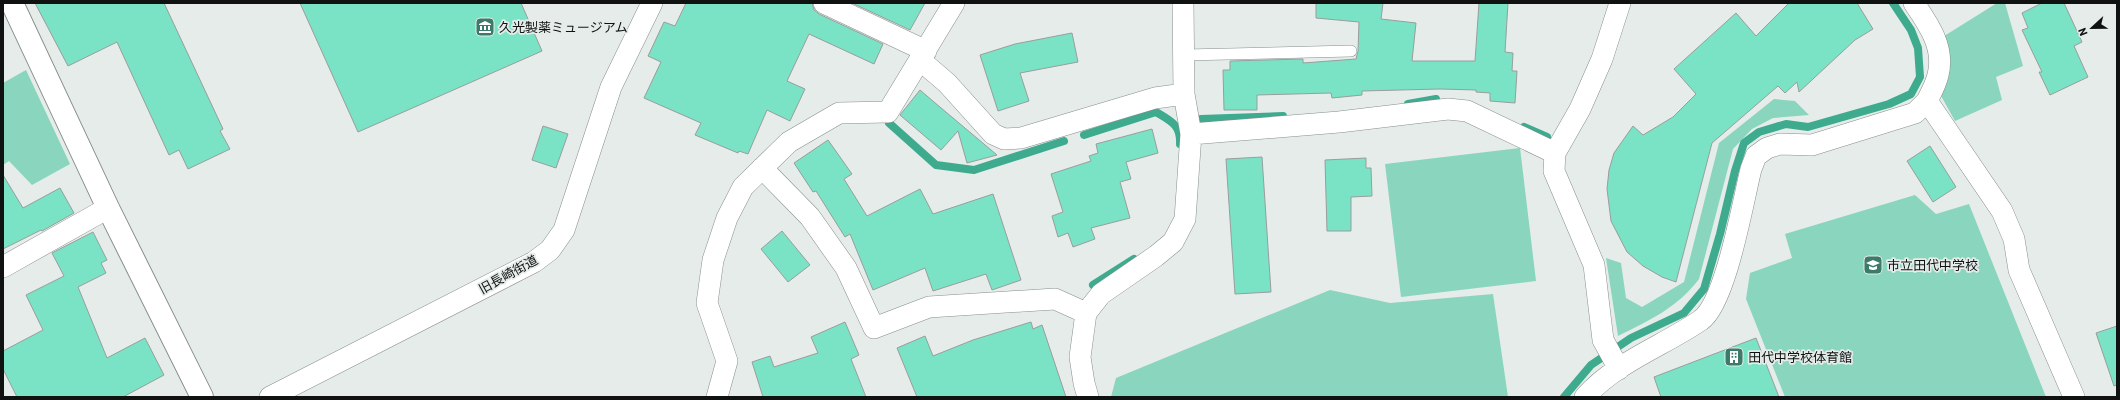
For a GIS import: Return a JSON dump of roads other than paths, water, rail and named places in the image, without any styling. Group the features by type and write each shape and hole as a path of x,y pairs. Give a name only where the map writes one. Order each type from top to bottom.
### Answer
{"street":[{"path":"12,3 108,208 202,397"},
{"name":"旧長崎街道","path":"270,397 534,262 550,250 564,230 611,87 652,3"},
{"path":"824,3 923,55 993,134 1004,139 1021,138 1155,98 1184,94"},
{"path":"717,397 727,361 708,303 713,260 727,218 743,187 789,142 839,113 888,112 954,3"},
{"path":"1088,397 1080,357 1086,313 1101,294 1156,256 1173,242 1185,219 1191,134 1184,94 1185,55 1183,3"},
{"path":"1619,369 1603,340 1594,265 1554,171 1555,153 1580,109 1602,59 1620,3"},
{"path":"1585,397 1619,369 1702,319 1716,301 1724,281 1751,169 1756,156 1767,148 1780,144 1812,145 1915,113 1927,101 1938,75 1940,54 1931,28 1914,3"},
{"path":"1927,101 2002,211 2014,239 2019,270 2074,397"},
{"path":"1191,134 1339,122 1448,109 1467,111 1555,153"},
{"path":"762,168 810,217 846,268 874,328 929,307 1055,299 1086,313"},
{"path":"3,267 108,208"}],"lane":[{"path":"1185,55 1351,51"}],"waterway":[{"path":"1564,397 1591,365 1631,338 1684,313 1704,289 1720,234 1735,171 1744,143 1759,132 1786,124 1808,127 1889,104 1911,94 1920,77 1918,48 1911,30 1893,3"},
{"path":"1408,104 1436,99"},
{"path":"1084,135 1156,112 1174,124 1179,132 1180,144"},
{"path":"1201,119 1283,116"},
{"path":"889,123 936,165 974,170 1064,141"},
{"path":"1524,127 1547,137"},
{"path":"1093,285 1134,259"}],"place":[{"name":"久光製薬ミュージアム","path":"485,27"},
{"name":"市立田代中学校","path":"1873,265"},
{"name":"田代中学校体育館","path":"1734,357"}]}
